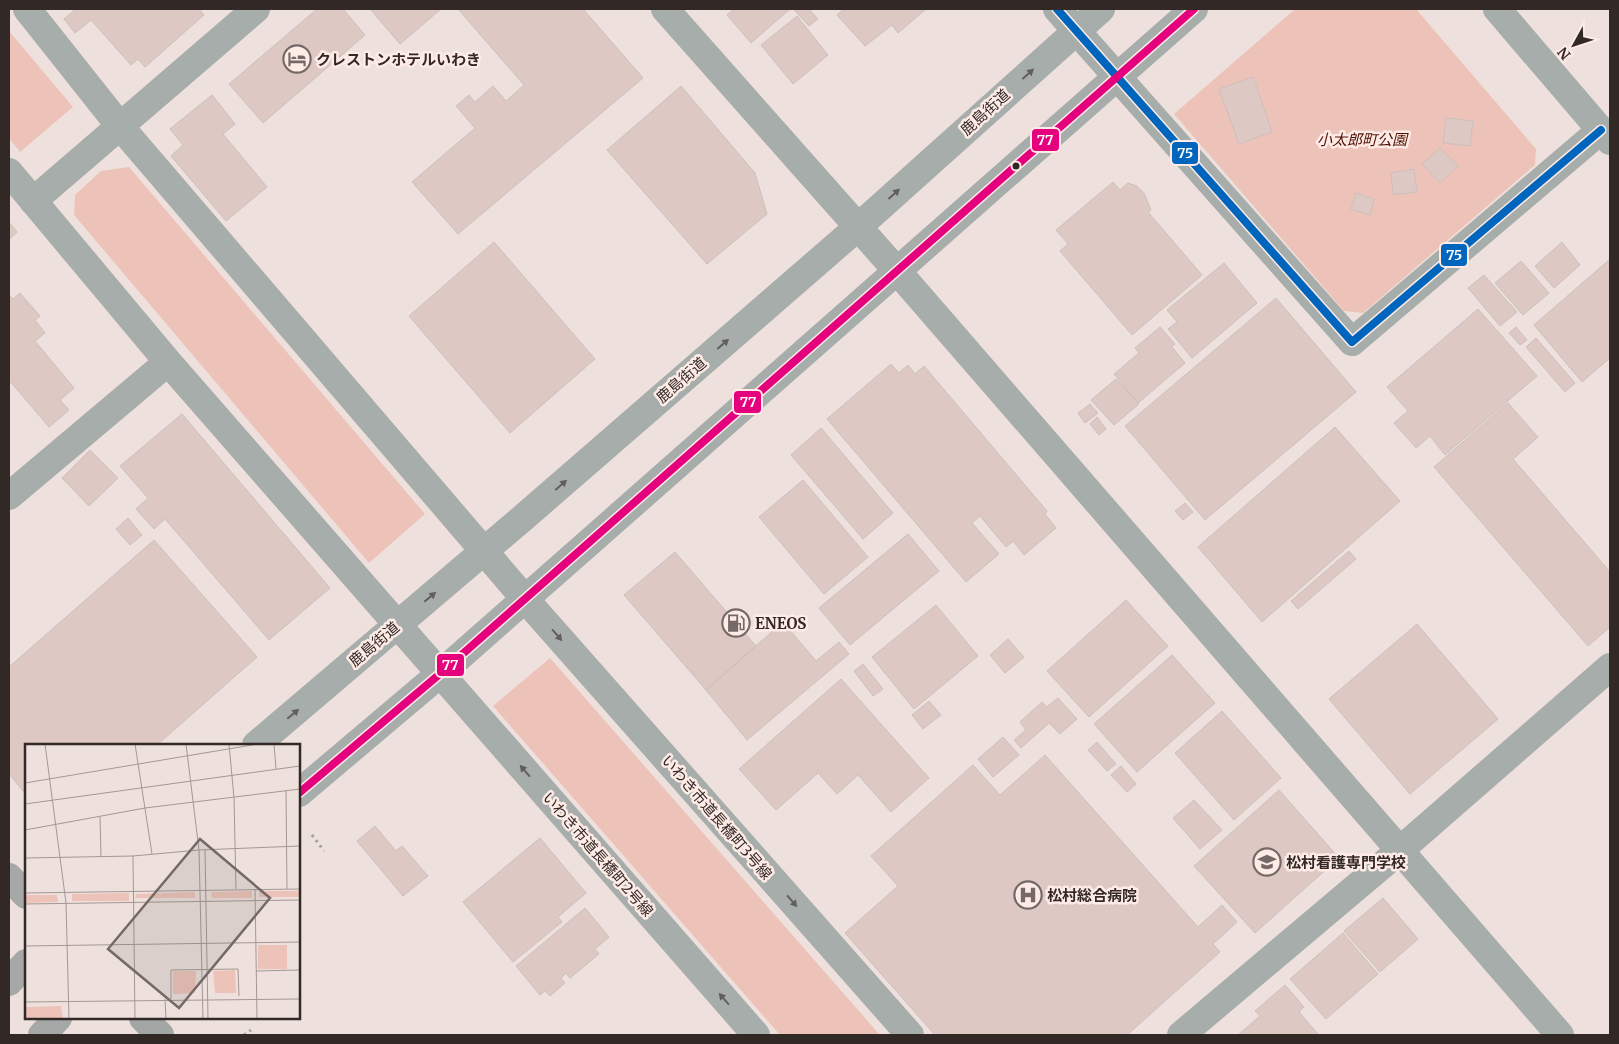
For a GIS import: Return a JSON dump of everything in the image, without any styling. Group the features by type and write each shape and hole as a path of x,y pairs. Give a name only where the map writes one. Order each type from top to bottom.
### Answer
{"highway":[{"path":"9,877 25,894"},
{"path":"9,982 25,964"},
{"path":"42,1035 57,1019"}],"main road":[{"path":"144,1019 160,1035"}],"street":[{"name":"いわき市道長橋町3号線","path":"27,9 119,125 525,599 910,1035"},
{"path":"33,201 256,9"},
{"path":"665,9 898,272 1560,1035"},
{"path":"1057,9 1352,342 1606,135 1497,9"},
{"name":"鹿島街道","path":"257,744 484,551 858,227 1101,9"},
{"path":"300,792 441,673 1194,9"},
{"name":"いわき市道長橋町2号線","path":"9,172 168,362 756,1035"},
{"path":"9,496 168,362"},
{"path":"1181,1035 1399,851 1610,667"}],"path":[{"path":"312,835 324,851"},
{"path":"244,1035 251,1030"}],"green space":[{"name":"小太郎町公園","path":"1295,9 1416,9 1536,149 1535,165 1363,313 1344,311 1174,114"},
{"path":"9,31 73,107 20,152 9,138"},
{"path":"129,167 425,514 369,563 74,215 75,195 101,171"},
{"path":"550,658 880,1035 780,1035 493,706"}],"building":[{"path":"76,9 199,9 204,15 145,67 138,59 131,65 91,20 75,33 64,19"},
{"name":"クレストンホテルいわき","path":"317,9 343,9 365,35 263,123 229,84"},
{"path":"370,9 441,9 400,44"},
{"path":"458,9 583,9 643,78 458,234 412,182 475,128 456,106 469,95 475,102 493,86 506,101 524,85"},
{"path":"734,9 790,9 751,43 727,15"},
{"path":"798,9 809,9 818,19 809,26 795,11"},
{"path":"844,9 926,9 898,33 892,25 865,46 837,15"},
{"path":"797,16 828,55 793,84 761,45"},
{"path":"1253,77 1272,132 1239,144 1219,89"},
{"path":"681,86 755,173 767,214 707,264 607,150"},
{"path":"212,95 235,124 223,134 267,187 226,221 171,156 183,145 170,129"},
{"path":"1446,118 1473,121 1470,146 1443,143"},
{"path":"1440,148 1458,166 1440,183 1422,164"},
{"path":"1414,169 1417,192 1393,195 1391,173"},
{"path":"1113,182 1120,190 1128,183 1137,186 1144,193 1151,210 1148,212 1202,275 1132,335 1060,251 1068,244 1056,230"},
{"path":"1356,193 1374,199 1370,215 1351,209"},
{"path":"9,222 17,232 9,240"},
{"path":"494,242 595,359 510,433 409,316"},
{"path":"1562,242 1580,265 1554,288 1535,266"},
{"path":"1610,259 1610,358 1582,382 1534,325"},
{"path":"1521,261 1549,293 1523,315 1495,283"},
{"path":"1224,263 1257,303 1192,358 1168,329 1177,322 1167,310"},
{"path":"1484,275 1517,312 1500,326 1468,288"},
{"path":"20,293 40,316 35,320 45,333 35,341 74,388 60,400 69,410 49,427 9,380 9,295 13,299"},
{"path":"1276,298 1356,392 1205,520 1125,426"},
{"path":"1478,309 1537,376 1445,455 1430,436 1416,448 1394,423 1408,411 1387,387"},
{"path":"1160,327 1175,344 1172,347 1185,363 1138,403 1114,374 1139,353 1135,348"},
{"path":"1516,327 1527,340 1520,345 1509,333"},
{"path":"1536,338 1575,383 1565,392 1526,347"},
{"path":"891,364 899,373 908,365 915,374 924,366 1047,511 1045,514 1056,528 1024,555 1013,541 1006,547 980,516 972,523 999,554 966,582 827,419"},
{"path":"1116,379 1139,404 1114,425 1091,400"},
{"path":"1508,403 1538,437 1513,459 1610,572 1610,627 1588,646 1434,467"},
{"path":"1090,404 1098,413 1085,423 1078,413"},
{"path":"182,414 330,588 269,640 165,519 154,529 136,509 148,498 120,466"},
{"path":"1097,417 1106,429 1099,435 1090,424"},
{"path":"1335,427 1400,501 1262,622 1198,547"},
{"path":"821,428 893,513 863,539 791,455"},
{"path":"90,450 118,478 89,506 62,478"},
{"path":"803,480 868,557 824,594 759,517"},
{"path":"1185,503 1193,512 1183,520 1175,511"},
{"path":"128,518 142,535 130,545 116,529"},
{"path":"908,534 939,571 850,645 819,608"},
{"path":"154,540 257,657 158,744 25,744 25,791 9,774 9,667"},
{"path":"1349,551 1356,559 1298,609 1291,601"},
{"path":"675,552 756,646 706,690 624,595"},
{"path":"1126,600 1168,646 1089,717 1047,671"},
{"path":"936,605 978,656 914,709 872,657"},
{"path":"783,622 816,661 839,642 849,654 747,740 706,690"},
{"path":"1417,624 1498,719 1410,794 1329,699"},
{"path":"1008,639 1024,657 1005,673 990,655"},
{"path":"1172,655 1215,703 1137,772 1094,724"},
{"path":"863,664 883,689 873,696 854,671"},
{"path":"841,679 929,778 891,812 858,775 837,794 818,773 776,810 739,769"},
{"path":"1058,698 1077,719 1060,734 1049,723 1021,748 1014,740 1026,730 1020,722 1042,702 1047,707"},
{"path":"929,701 941,715 923,729 912,715"},
{"path":"1222,711 1281,778 1234,820 1175,753"},
{"path":"1003,737 1019,755 993,777 978,759"},
{"path":"1097,742 1116,764 1107,771 1088,750"},
{"name":"松村総合病院","path":"1045,755 1198,927 1222,905 1237,922 1213,944 1220,952 1127,1035 935,1035 845,933 898,886 871,856 973,765 1000,795"},
{"path":"1121,766 1136,784 1127,792 1111,775"},
{"name":"松村看護専門学校","path":"1279,790 1339,858 1255,933 1194,866"},
{"path":"1194,800 1222,830 1200,849 1173,818"},
{"path":"375,826 396,851 402,846 428,876 403,896 357,841"},
{"path":"540,838 586,893 558,917 562,922 513,962 463,902"},
{"path":"1383,898 1418,939 1380,972 1344,931"},
{"path":"585,908 609,937 595,949 599,954 570,978 566,973 561,978 565,983 550,996 545,991 540,995 516,966"},
{"path":"1343,933 1378,974 1326,1019 1290,979"},
{"path":"1285,985 1304,1007 1299,1012 1319,1035 1238,1035 1260,1016 1255,1011"}],"transit line":[{"name":"75","path":"1057,9 1352,342 1601,130"},
{"name":"77","path":"300,792 441,673 1194,9"}],"place":[{"name":"クレストンホテルいわき","path":"297,59"},
{"name":"ENEOS","path":"736,623"},
{"name":"松村看護専門学校","path":"1267,862"},
{"name":"松村総合病院","path":"1028,895"}]}
